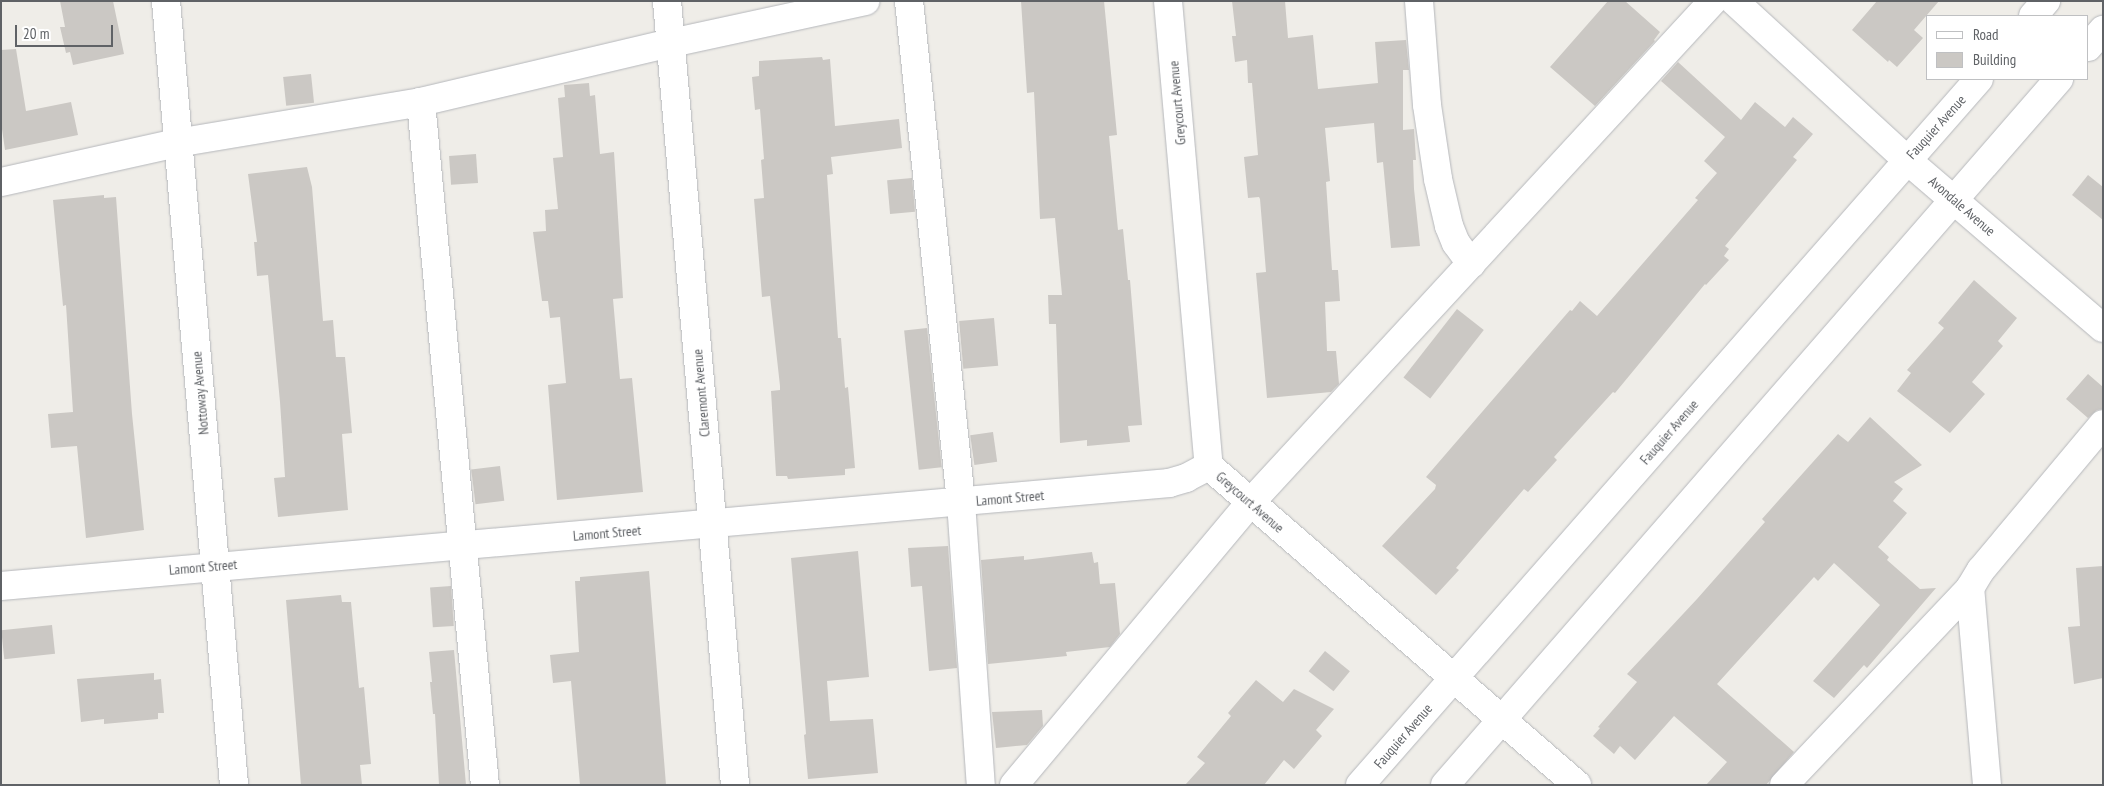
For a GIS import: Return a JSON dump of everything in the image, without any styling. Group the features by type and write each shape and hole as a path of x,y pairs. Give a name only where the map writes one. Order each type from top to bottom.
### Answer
{"street":[{"name":"Nottoway Avenue","path":"166,1 234,785"},
{"name":"Claremont Avenue","path":"667,1 735,785"},
{"path":"1,182 178,143 422,102 671,43 866,1"},
{"path":"909,1 960,502 981,785"},
{"name":"Greycourt Avenue","path":"1168,1 1208,466 1577,785"},
{"path":"1419,1 1427,106 1438,179 1456,243 1471,264"},
{"path":"1014,785 1251,502 1713,1"},
{"name":"Avondale Avenue","path":"1734,1 1907,160 1954,198 2103,328"},
{"path":"2034,15 2046,1"},
{"path":"2089,46 2103,30"},
{"name":"Fauquier Avenue","path":"1360,785 1978,80"},
{"path":"1445,785 2058,80"},
{"path":"422,102 485,785"},
{"path":"1784,785 1970,588 1981,570 2103,424"},
{"name":"Lamont Street","path":"1,586 1168,483 1186,478 1208,466"},
{"path":"1970,588 1987,785"}],"building":[{"path":"60,1 113,1 124,54 73,65 70,52 66,53 60,27 65,27"},
{"path":"1021,1 1104,1 1117,135 1109,136 1118,230 1123,229 1128,280 1130,280 1142,425 1128,426 1130,442 1087,446 1087,440 1060,443 1056,324 1049,324 1048,295 1062,295 1055,218 1040,219 1034,92 1027,93"},
{"path":"1232,1 1285,1 1288,38 1313,35 1318,89 1378,83 1375,42 1406,40 1409,70 1403,70 1403,130 1414,129 1416,160 1413,160 1414,189 1420,246 1391,248 1383,162 1377,163 1374,123 1325,128 1330,181 1326,182 1332,270 1338,270 1340,301 1325,302 1327,351 1336,351 1339,384 1331,392 1267,398 1256,273 1266,272 1260,199 1259,197 1248,198 1244,157 1258,155 1252,83 1248,83 1247,60 1235,62 1232,36 1236,36"},
{"path":"1608,1 1625,1 1660,32 1655,41 1595,106 1550,67"},
{"path":"1877,1 1939,1 1914,30 1923,38 1897,67 1889,60 1888,62 1852,30"},
{"path":"16,49 26,111 71,102 78,135 5,150 1,122 1,50"},
{"path":"822,57 823,60 830,59 835,126 899,119 902,148 831,157 833,174 827,175 838,338 841,338 845,388 848,387 855,468 845,469 845,475 788,479 787,476 776,476 771,391 780,390 780,386 770,296 762,297 754,199 764,198 761,160 764,159 760,109 755,110 752,77 759,76 759,61"},
{"path":"1678,62 1741,120 1755,102 1785,127 1793,117 1813,134 1793,157 1797,160 1725,246 1729,249 1724,256 1729,260 1705,284 1615,393 1613,392 1554,457 1557,460 1528,492 1524,489 1456,568 1459,570 1436,595 1382,546 1435,489 1436,485 1426,477 1570,310 1572,311 1580,301 1597,316 1698,200 1695,198 1717,173 1704,161 1725,137 1661,81"},
{"path":"311,74 314,103 286,106 283,77"},
{"path":"589,83 590,96 595,95 600,154 614,152 623,298 613,299 620,379 632,378 643,492 557,500 548,385 566,383 560,317 550,318 548,301 542,301 533,232 546,231 545,210 558,209 553,158 563,157 558,98 565,97 564,85"},
{"path":"476,154 478,183 451,185 449,156"},
{"path":"307,167 312,187 323,321 333,320 336,357 345,357 352,433 342,434 348,510 278,517 274,478 285,477 280,402 268,275 257,276 254,242 257,242 248,174"},
{"path":"2088,175 2103,187 2103,220 2072,195"},
{"path":"912,178 915,212 890,214 887,180"},
{"path":"104,195 104,198 116,197 132,414 144,530 86,538 77,446 51,448 48,414 73,412 66,305 63,306 53,200"},
{"path":"1974,280 2017,318 1998,341 2003,346 1972,382 1985,394 1950,433 1897,391 1911,373 1907,370 1944,328 1938,323"},
{"path":"1457,309 1484,330 1430,398 1403,378"},
{"path":"994,318 998,366 963,369 959,321"},
{"path":"927,328 942,467 919,470 904,330"},
{"path":"2088,374 2103,387 2103,409 2097,410 2088,418 2066,399"},
{"path":"1870,417 1922,465 1894,482 1903,489 1893,501 1907,513 1878,547 1889,557 1887,560 1920,589 1936,588 1867,668 1864,665 1834,698 1813,681 1880,605 1834,563 1818,581 1814,577 1717,684 1794,752 1766,785 1706,785 1727,762 1674,716 1635,760 1620,746 1614,754 1593,736 1600,728 1598,727 1637,682 1627,674 1765,522 1762,519 1838,434 1848,442"},
{"path":"993,432 997,462 974,465 970,435"},
{"path":"500,466 504,501 475,504 471,470"},
{"path":"948,546 957,668 929,671 922,586 911,587 908,548"},
{"path":"858,551 869,677 827,681 830,721 873,719 878,773 808,779 791,558"},
{"path":"1092,552 1094,563 1098,562 1100,584 1115,583 1120,634 1110,647 1066,652 1067,656 988,664 981,560 1024,556 1024,560"},
{"path":"2103,566 2103,678 2074,684 2068,627 2080,626 2076,568"},
{"path":"649,571 666,785 580,785 571,681 553,683 550,655 579,652 575,581 580,581 580,577"},
{"path":"451,586 454,626 433,627 430,587"},
{"path":"341,595 342,602 351,602 359,688 364,687 371,764 360,765 362,785 301,785 286,600"},
{"path":"52,625 55,654 4,659 1,630"},
{"path":"454,650 466,785 439,785 429,652"},
{"path":"1325,651 1350,671 1334,691 1309,671"},
{"path":"154,673 154,680 161,679 164,713 158,713 158,719 104,724 104,719 81,722 77,679"},
{"path":"1256,680 1283,702 1294,689 1334,709 1316,730 1322,736 1294,769 1284,760 1264,785 1185,785 1205,763 1197,757 1231,716 1228,713"},
{"path":"1042,710 1043,726 1027,745 996,748 992,712"}]}
